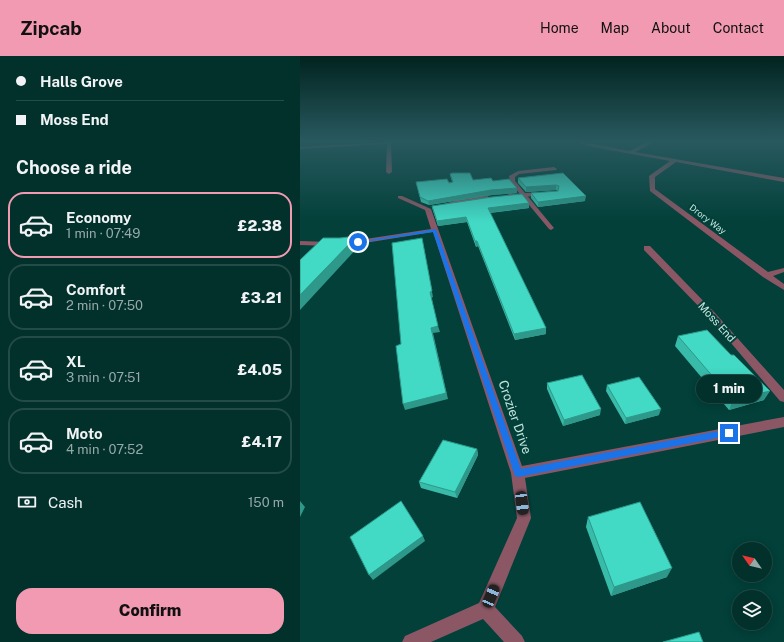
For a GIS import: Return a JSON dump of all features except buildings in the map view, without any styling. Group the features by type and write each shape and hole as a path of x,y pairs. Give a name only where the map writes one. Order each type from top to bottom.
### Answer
{"street":[{"path":"390,167 390,172"},
{"name":"Drory Way","path":"665,167 652,176 652,190 784,288"},
{"path":"711,167 784,180"},
{"path":"551,228 512,181 512,176 518,173 554,169"},
{"path":"500,197 549,193"},
{"path":"400,197 428,209 461,201 492,198"},
{"name":"Crozier Drive","path":"428,209 518,473 524,518 485,609"},
{"path":"300,243 343,244 435,230"},
{"name":"Moss End","path":"647,248 712,315 784,398"},
{"path":"766,275 784,270"},
{"path":"518,473 784,422"},
{"path":"411,642 485,609 516,642"}],"route":[{"path":"358,242 435,230 518,473 729,433"}]}
